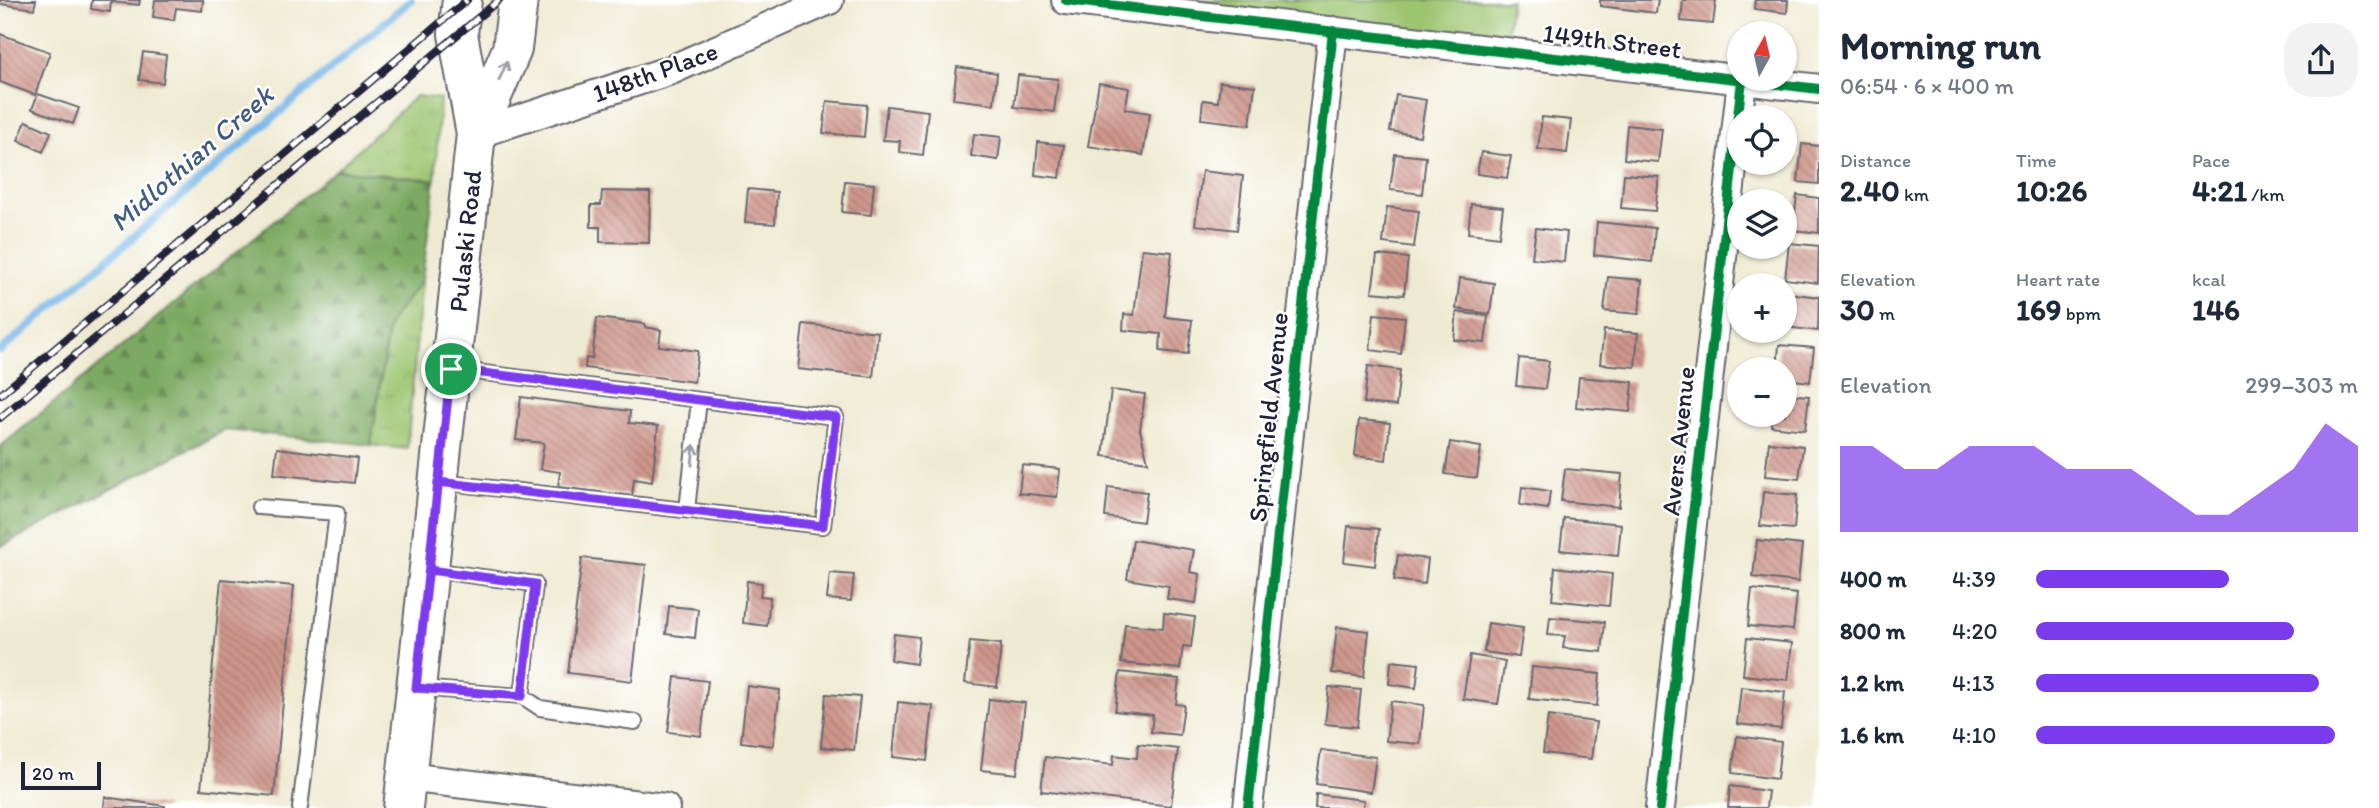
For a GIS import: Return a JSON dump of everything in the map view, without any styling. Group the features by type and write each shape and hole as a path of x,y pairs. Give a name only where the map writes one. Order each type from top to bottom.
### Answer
{"main road":[{"name":"Pulaski Road","path":"404,792 476,134 458,34 462,0"},
{"name":"Pulaski Road","path":"476,134 512,49 517,0"}],"street":[{"name":"148th Place","path":"476,134 671,70 829,0"},
{"name":"149th Street","path":"1066,0 1727,78"},
{"name":"Springfield Avenue","path":"1248,808 1333,32"},
{"name":"149th Street","path":"1797,86 1819,89"},
{"name":"Avers Avenue","path":"1660,808 1741,91"},
{"path":"404,792 665,808"}],"lane":[{"path":"438,482 823,526 836,417 451,369"},
{"path":"687,510 699,400"},
{"path":"259,507 337,513 300,808"},
{"path":"429,570 535,584 522,696"},
{"path":"416,688 522,696 540,708 635,722"}],"green space":[{"path":"1066,0 1511,0 1504,51"},
{"path":"416,96 440,99 435,180 336,170"},
{"path":"336,170 435,180 422,280 389,323 371,445 225,430 0,547 0,447"},
{"path":"422,280 407,449 371,445 389,323"}],"building":[{"path":"0,0 36,0 34,9 0,4"},
{"path":"92,0 111,0 110,12 91,9"},
{"path":"111,0 140,0 139,5"},
{"path":"155,0 203,0 202,11 176,8 174,20 153,17"},
{"path":"1600,0 1658,0 1656,13 1600,6"},
{"path":"1683,0 1716,0 1713,24 1681,21"},
{"path":"1755,0 1788,0 1787,13 1754,9"},
{"path":"0,34 50,52 35,95 0,82"},
{"path":"143,52 166,55 163,83 139,80"},
{"path":"957,67 997,73 994,104 953,99"},
{"path":"1018,75 1058,79 1054,112 1014,107"},
{"path":"1220,82 1255,86 1250,125 1201,119 1203,100 1218,102"},
{"path":"1099,83 1129,88 1125,109 1150,113 1143,155 1088,146"},
{"path":"38,94 79,108 73,124 32,109"},
{"path":"1396,95 1426,100 1420,136 1390,131"},
{"path":"827,101 867,105 864,137 823,133"},
{"path":"887,106 928,111 923,155 899,152 900,141 883,140"},
{"path":"1542,117 1571,120 1567,153 1538,149"},
{"path":"26,121 51,132 43,152 18,140"},
{"path":"1627,125 1662,129 1658,162 1624,159"},
{"path":"974,134 1001,137 998,160 971,156"},
{"path":"1038,142 1064,145 1060,178 1035,175"},
{"path":"1802,144 1819,146 1819,184 1798,182"},
{"path":"1481,152 1511,156 1507,178 1477,174"},
{"path":"1395,154 1426,157 1422,194 1390,190"},
{"path":"1202,171 1243,176 1237,230 1195,225"},
{"path":"1624,174 1659,177 1655,211 1621,208"},
{"path":"845,181 874,184 871,215 842,212"},
{"path":"748,189 777,192 775,224 745,222"},
{"path":"602,191 650,192 649,243 600,242 600,227 591,227 591,205 601,205"},
{"path":"1797,195 1819,198 1819,233 1797,230"},
{"path":"1471,204 1503,207 1499,237 1468,233"},
{"path":"1387,207 1419,211 1414,247 1383,243"},
{"path":"1597,222 1655,228 1652,262 1594,255"},
{"path":"1536,228 1567,232 1564,262 1532,258"},
{"path":"1797,244 1819,246 1818,283 1797,280 1797,273 1786,273 1787,259 1797,259"},
{"path":"1142,249 1172,252 1165,317 1192,320 1188,354 1160,351 1161,334 1123,330 1124,314 1134,315"},
{"path":"1377,255 1408,258 1404,295 1372,292"},
{"path":"1608,277 1642,280 1639,314 1604,311"},
{"path":"1460,278 1494,283 1490,314 1456,309"},
{"path":"1797,294 1819,297 1818,331 1797,328"},
{"path":"1457,312 1488,316 1485,343 1454,340"},
{"path":"1374,314 1405,317 1401,354 1370,350"},
{"path":"597,318 645,324 645,327 661,330 659,346 698,351 694,382 585,368 586,358 592,359"},
{"path":"803,324 878,332 873,377 798,369"},
{"path":"1604,330 1638,333 1635,367 1600,364"},
{"path":"1779,345 1814,348 1810,382 1797,380 1797,357 1778,357"},
{"path":"1519,358 1549,361 1545,389 1516,386"},
{"path":"1368,366 1400,370 1396,406 1364,403"},
{"path":"1579,377 1633,382 1630,412 1576,407"},
{"path":"1111,390 1145,394 1140,430 1148,462 1103,456"},
{"path":"1797,395 1809,396 1805,430 1780,427 1797,427"},
{"path":"521,397 630,411 629,423 658,426 652,482 634,479 632,496 558,487 560,472 540,469 544,443 516,440"},
{"path":"1359,420 1390,423 1386,460 1355,456"},
{"path":"1450,442 1481,447 1477,478 1445,474"},
{"path":"1769,442 1803,446 1799,479 1765,476"},
{"path":"277,448 357,458 354,483 274,474"},
{"path":"1022,465 1060,469 1057,497 1019,493"},
{"path":"1565,469 1622,474 1619,507 1561,501"},
{"path":"1108,487 1147,492 1143,522 1105,517"},
{"path":"1522,487 1550,491 1548,509 1520,505"},
{"path":"1763,492 1797,495 1794,529 1760,526"},
{"path":"1564,518 1621,524 1618,556 1560,550"},
{"path":"1348,526 1379,529 1375,566 1344,562"},
{"path":"1133,540 1194,550 1190,572 1200,574 1196,603 1167,599 1169,586 1127,579"},
{"path":"1757,540 1802,545 1798,582 1753,577"},
{"path":"1398,555 1428,559 1425,584 1394,580"},
{"path":"582,558 646,565 632,681 568,673"},
{"path":"1555,567 1612,574 1609,606 1552,600"},
{"path":"830,573 854,575 851,601 827,599"},
{"path":"221,579 294,586 274,796 201,789"},
{"path":"747,581 762,583 760,596 770,597 767,626 743,623"},
{"path":"1752,589 1797,594 1793,630 1748,626"},
{"path":"669,606 698,609 695,638 666,634"},
{"path":"1164,613 1195,617 1191,647 1183,646 1180,669 1121,663 1125,624 1163,628"},
{"path":"1550,617 1605,622 1602,652 1563,648 1565,636 1548,635"},
{"path":"1488,623 1523,628 1519,657 1484,652"},
{"path":"1337,627 1369,631 1364,677 1332,673"},
{"path":"894,634 919,637 916,664 891,660"},
{"path":"1747,638 1792,643 1788,680 1743,675"},
{"path":"970,641 1001,644 997,687 965,683"},
{"path":"1470,655 1505,661 1498,704 1463,699"},
{"path":"1391,661 1419,664 1416,688 1389,684"},
{"path":"1532,667 1600,674 1597,706 1529,699"},
{"path":"1120,672 1179,679 1176,704 1184,705 1180,735 1151,732 1153,715 1115,711"},
{"path":"675,677 708,681 701,736 668,732"},
{"path":"747,686 780,690 773,746 741,742"},
{"path":"1329,687 1361,690 1357,727 1325,724"},
{"path":"1741,687 1785,692 1781,729 1737,724"},
{"path":"826,694 860,697 854,750 821,747"},
{"path":"989,699 1025,703 1017,774 981,770"},
{"path":"1391,701 1424,705 1420,744 1386,741"},
{"path":"898,702 933,706 927,761 893,757"},
{"path":"1548,716 1596,722 1591,759 1543,753"},
{"path":"1737,736 1781,742 1777,779 1732,773"},
{"path":"1138,744 1178,749 1171,806 1041,791 1045,757 1113,765 1114,755 1137,758"},
{"path":"1321,750 1376,757 1371,792 1316,784"},
{"path":"1730,786 1768,791 1766,808 1728,808"},
{"path":"1316,794 1364,800 1363,808 1315,808"},
{"path":"105,797 165,806 165,808 104,808"}],"waterway":[{"name":"Midlothian Creek","path":"0,351 411,0"}],"railway":[{"path":"0,395 467,0"},
{"path":"0,418 499,0"}],"cycle path":[{"path":"1066,0 1819,89"},
{"path":"1248,808 1333,31"},
{"path":"1660,808 1741,91"}],"route":[{"path":"451,369 438,482 429,570 535,584 522,696 416,688 438,482 823,526 836,417 451,369"}]}
